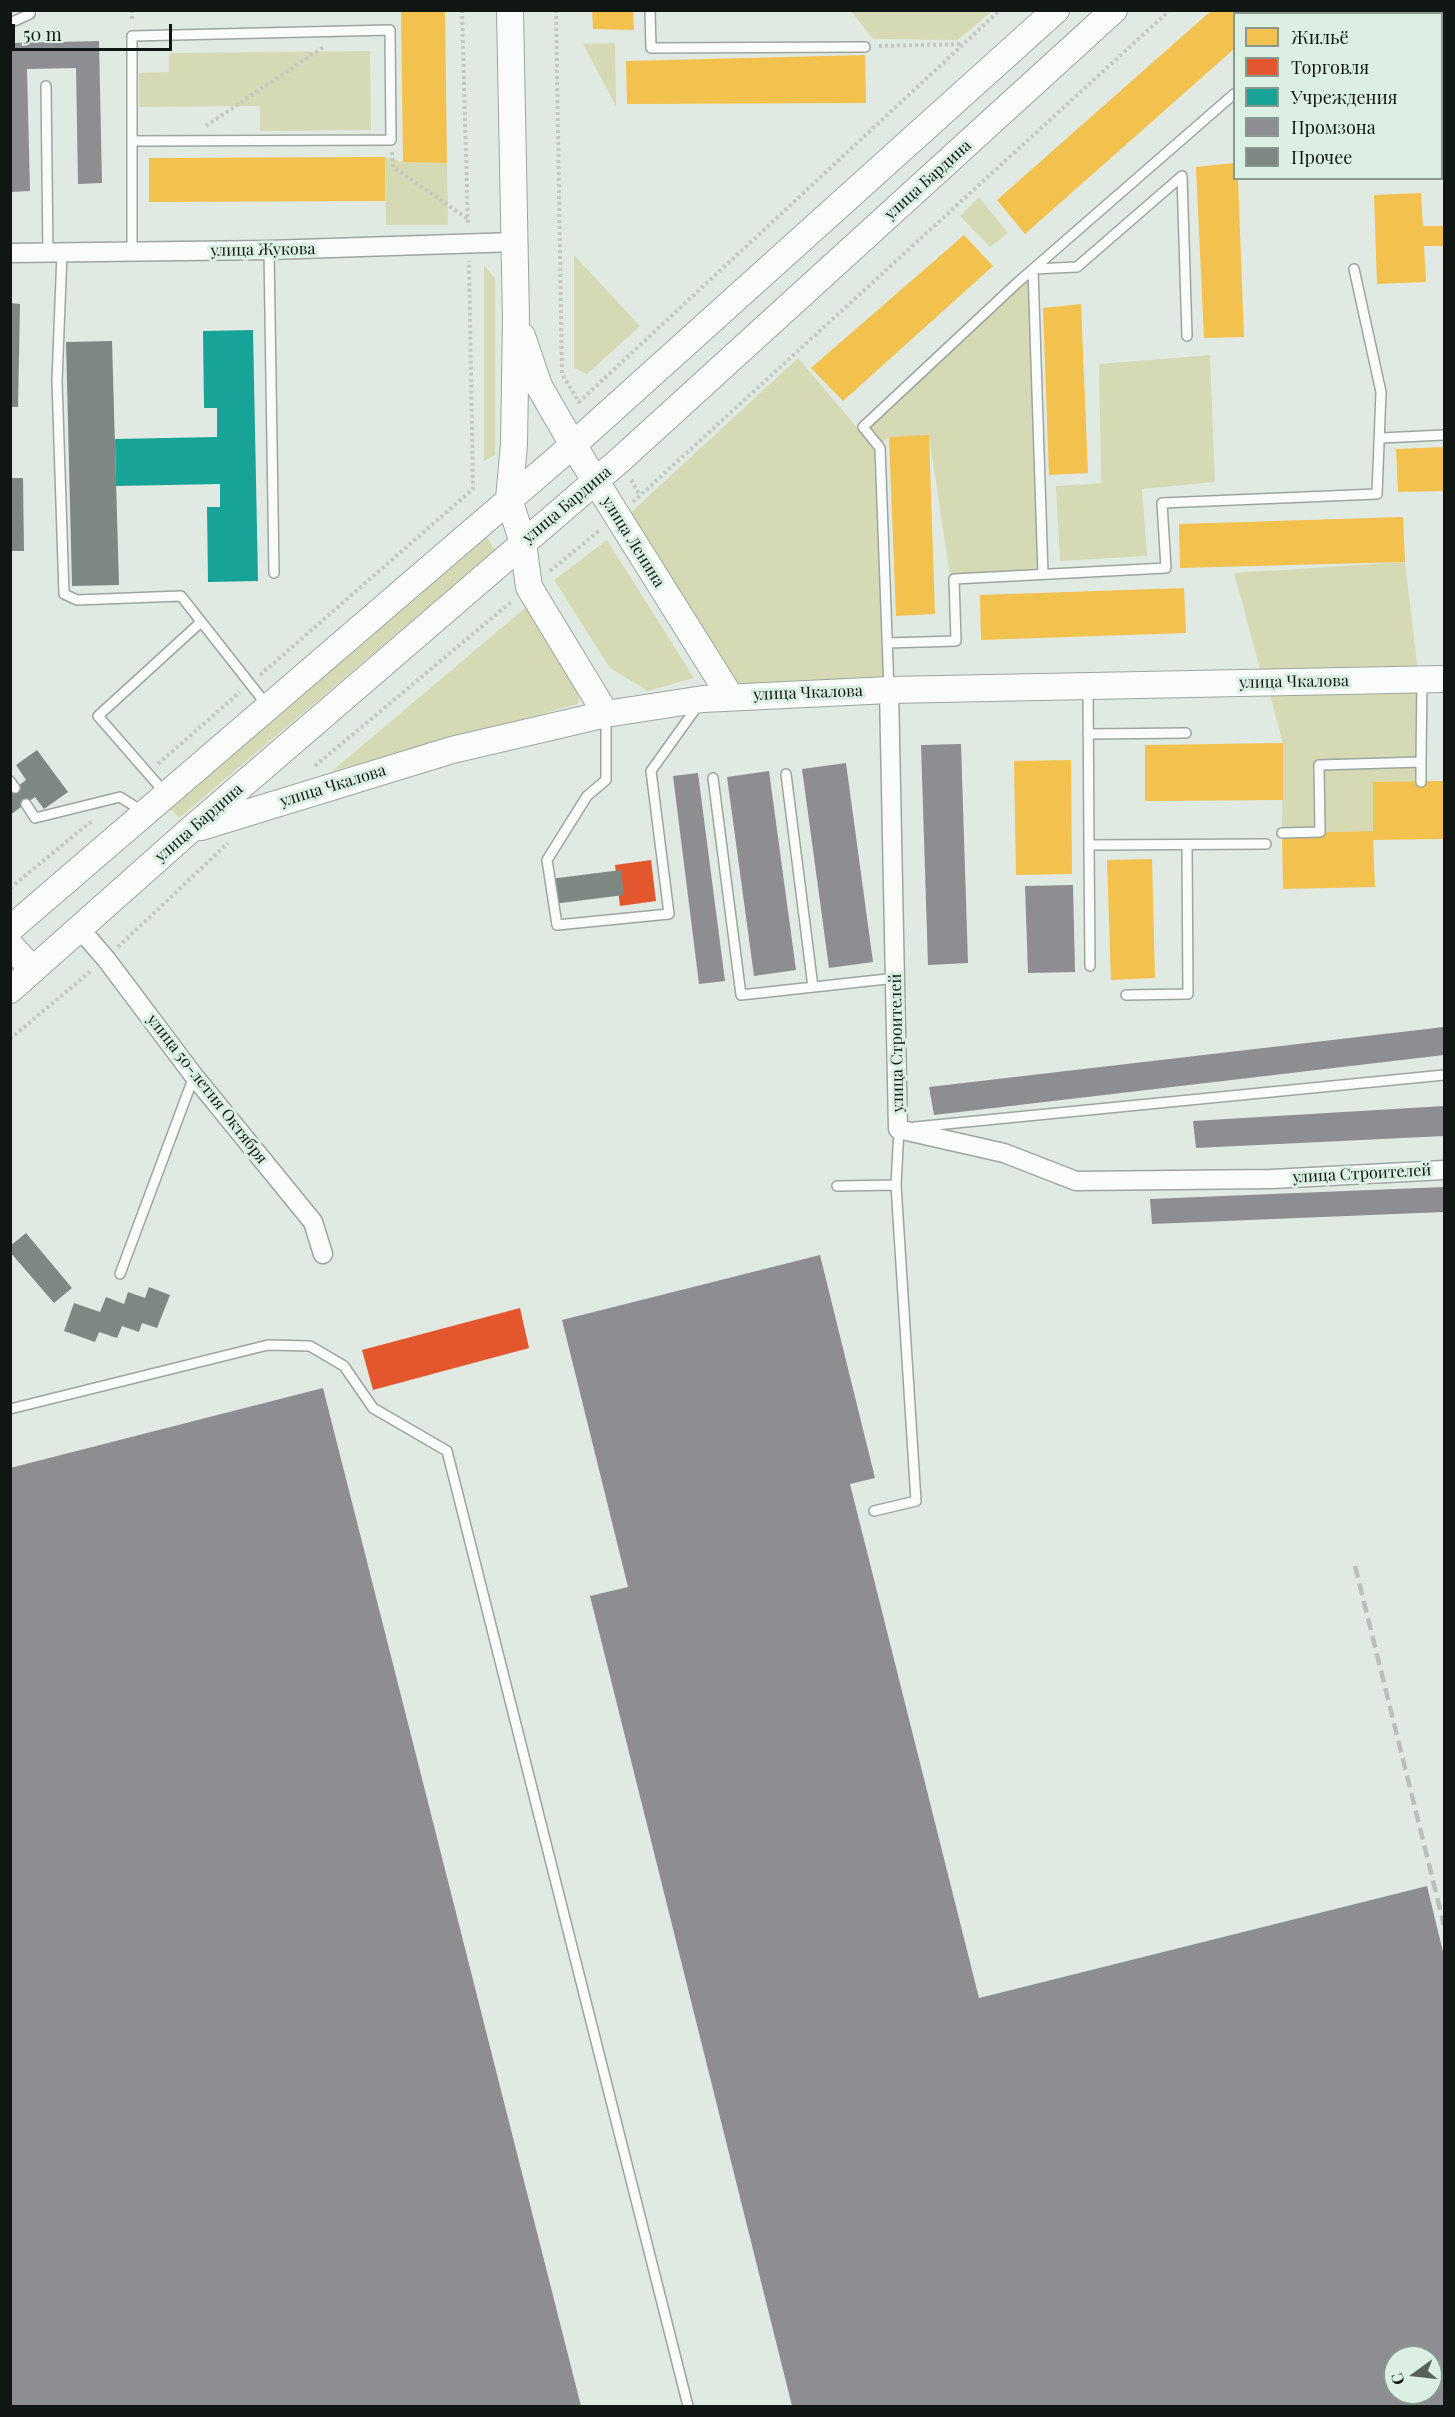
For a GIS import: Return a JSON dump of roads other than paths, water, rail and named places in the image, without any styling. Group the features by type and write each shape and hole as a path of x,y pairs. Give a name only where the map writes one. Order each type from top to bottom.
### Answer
{"main road":[{"name":"улица Ленина","path":"510,10 516,319 514,444 509,499 523,543 529,587 606,714"},
{"path":"10,929 168,796 573,445 1056,10"},
{"name":"улица Бардина","path":"10,990 189,831 595,482 1114,10"},
{"name":"улица Ленина","path":"516,319 539,386 595,482 730,696"},
{"name":"улица Чкалова","path":"189,831 452,750 606,714 703,699 889,690 1433,680"},
{"path":"10,945 33,970"}],"street":[{"name":"улица Жукова","path":"10,253 269,250 515,242"},
{"name":"улица Строителей","path":"889,690 897,1129 1004,1153 1076,1181 1272,1179 1444,1170"},
{"name":"улица 50-летия Октября","path":"80,929 106,959 194,1076 314,1222 323,1254"}],"lane":[{"path":"10,23 30,14 30,10"},
{"path":"650,10 651,48 865,47"},
{"path":"132,252 132,36 390,30 391,140 133,141"},
{"path":"46,86 55,253 64,594 77,600 181,596 269,708"},
{"path":"889,690 880,448 863,427 1033,268 1233,94"},
{"path":"1033,268 1077,267 1182,176 1187,336"},
{"path":"269,250 274,573"},
{"path":"1033,268 1043,574"},
{"path":"887,644 956,641 954,579 1166,568 1162,503 1377,494 1381,438 1381,392 1354,269"},
{"path":"1381,438 1444,435"},
{"path":"168,796 98,716 201,622"},
{"path":"1421,782 1421,762 1433,680"},
{"path":"1088,687 1090,966"},
{"path":"606,714 606,780 587,796 547,860 557,925 669,914 651,771 703,699"},
{"path":"1088,734 1186,733"},
{"path":"1282,833 1320,832 1319,765 1421,762"},
{"path":"786,774 813,987"},
{"path":"713,778 741,995 896,978"},
{"path":"26,804 35,818 120,797 147,814"},
{"path":"1126,995 1188,994 1187,844"},
{"path":"1089,845 1266,844"},
{"path":"874,1511 916,1501 896,1185 897,1129 1444,1075"},
{"path":"120,1274 194,1076"},
{"path":"837,1185 896,1185"},
{"path":"10,1409 268,1345 310,1346 344,1366 372,1408 447,1451 688,2406"}],"railway":[{"path":"1355,1566 1444,1925"}]}
